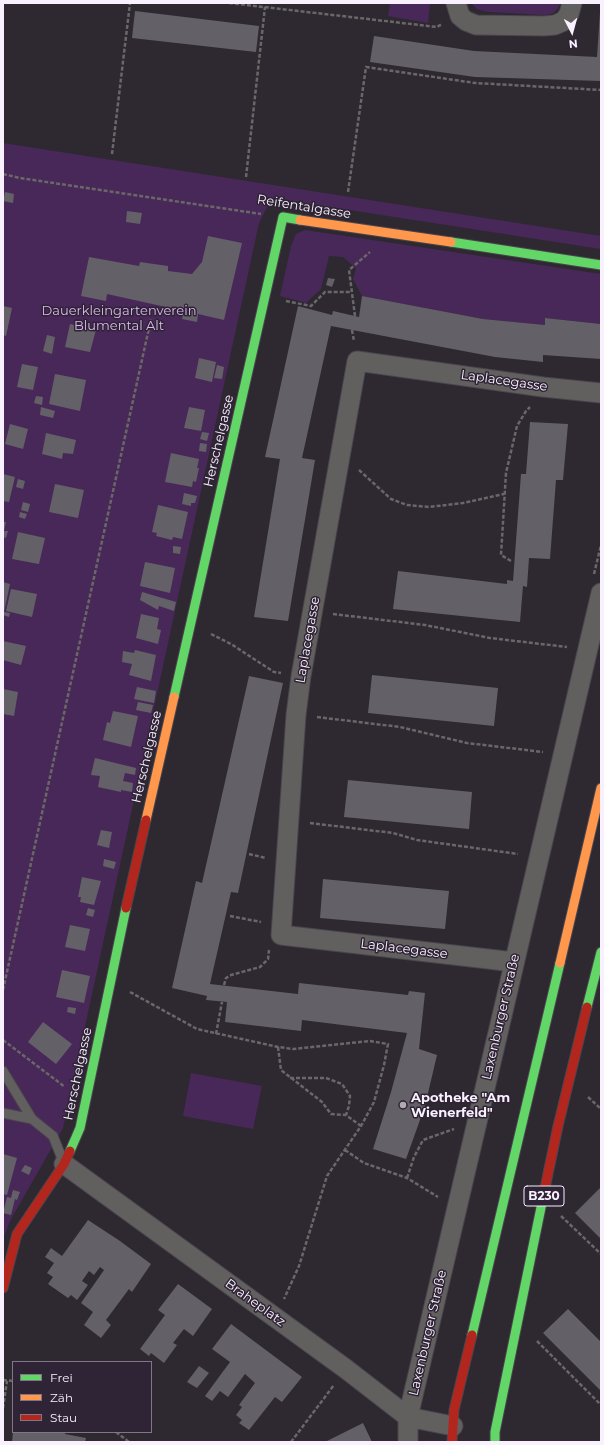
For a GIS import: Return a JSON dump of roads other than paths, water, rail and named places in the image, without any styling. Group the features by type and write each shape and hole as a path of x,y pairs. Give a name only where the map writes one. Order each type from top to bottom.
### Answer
{"street":[{"path":"458,9 466,22 476,25 549,26 564,21 569,14 572,3"},
{"name":"Reifentalgasse","path":"283,218 601,265"},
{"name":"Herschelgasse","path":"3,1288 17,1234 64,1164 80,1128 110,981 283,218"},
{"name":"Laplacegasse","path":"514,962 281,931 296,715 301,676 357,361 543,387 601,393"},
{"name":"Laxenburger Straße","path":"408,1442 408,1417 474,1129 601,593"},
{"name":"B230","path":"452,1434 454,1410 601,788"},
{"name":"B230","path":"495,1442 495,1432 558,1126 601,952"},
{"name":"Braheplatz","path":"64,1164 346,1369 408,1417 452,1434"}],"lane":[{"path":"3,1071 32,1120 52,1136 64,1164"},
{"path":"3,1113 32,1120"}],"place":[{"name":"Apotheke \"Am Wienerfeld\"","path":"403,1105"}],"park label":[{"name":"Dauerkleingartenverein Blumental Alt","path":"119,318"}]}
